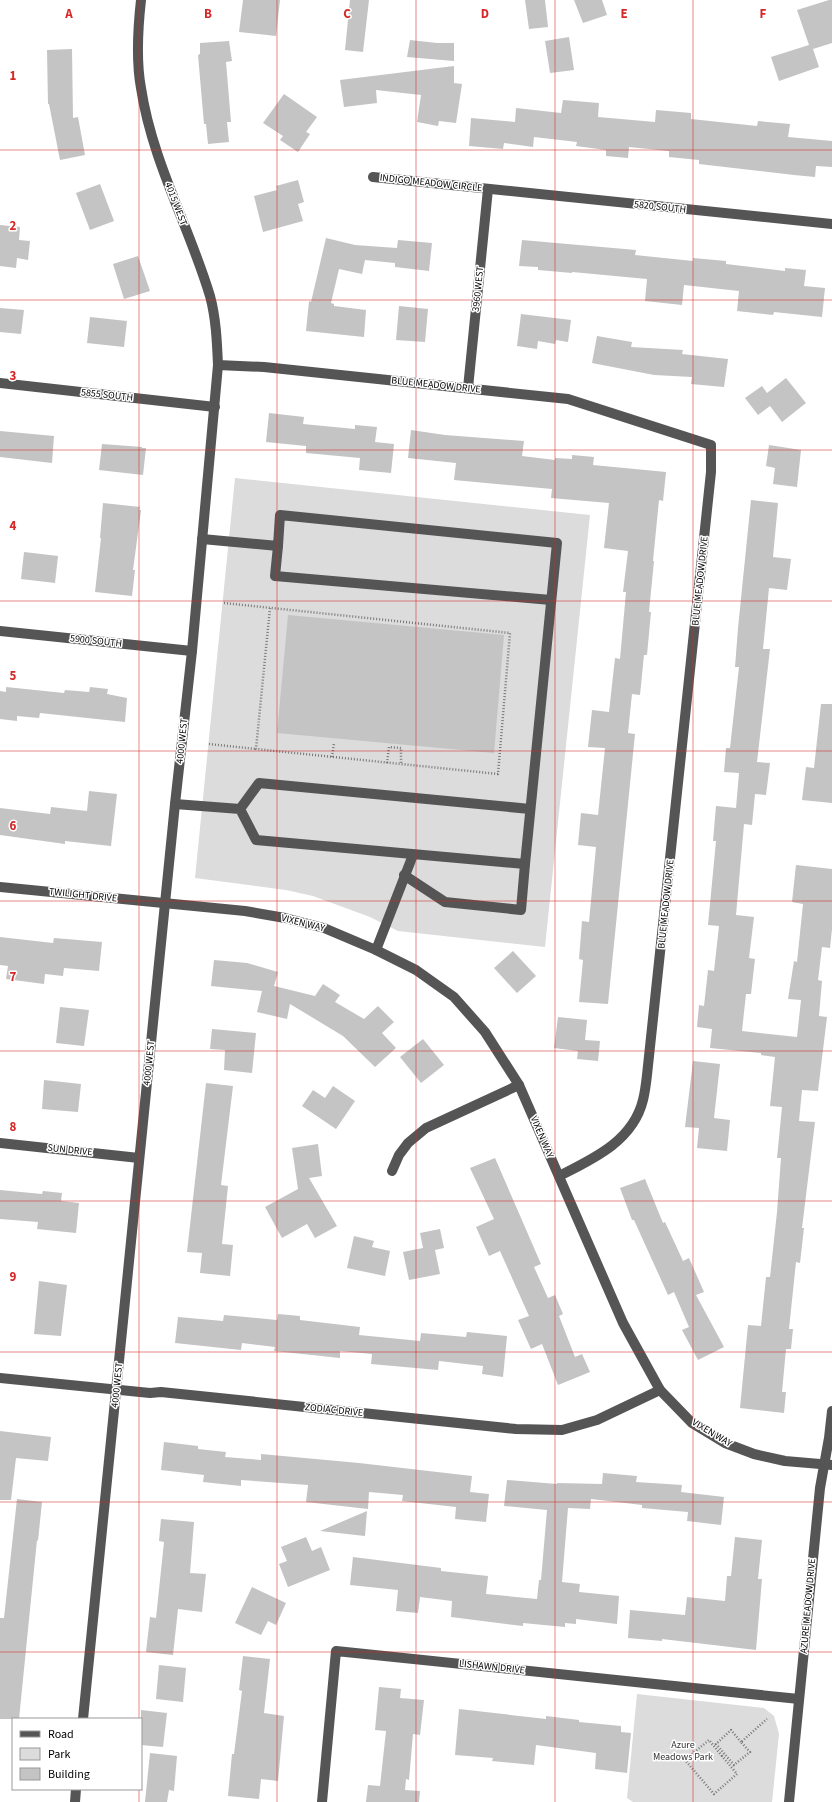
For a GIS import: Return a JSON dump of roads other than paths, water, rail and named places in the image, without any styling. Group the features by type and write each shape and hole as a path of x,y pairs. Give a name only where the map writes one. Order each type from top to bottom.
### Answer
{"street":[{"name":"4015 WEST","path":"141,0 138,29 140,87 153,140 192,243 210,297 216,331 218,365 215,407"},
{"name":"INDIGO MEADOW CIRCLE","path":"373,177 488,189"},
{"name":"5820 SOUTH","path":"488,189 832,224"},
{"name":"3960 WEST","path":"468,388 488,189"},
{"name":"BLUE MEADOW DRIVE","path":"218,365 264,367 568,399 711,445 711,472 647,1076 643,1101 628,1130 611,1147 592,1159 559,1176"},
{"name":"5855 SOUTH","path":"0,383 215,407"},
{"name":"4000 WEST","path":"83,1718 175,804 192,651 215,407"},
{"path":"404,875 445,902 521,910 557,543 280,514 275,576 551,600"},
{"path":"202,539 278,546"},
{"name":"5900 SOUTH","path":"0,631 192,651"},
{"path":"240,809 259,783 530,809"},
{"path":"175,804 240,809"},
{"path":"240,809 256,840 525,864"},
{"path":"376,950 413,855"},
{"name":"TWILIGHT DRIVE","path":"0,887 166,904"},
{"name":"VIXEN WAY","path":"166,904 245,911 285,918 324,928 376,950 416,970 454,997 485,1032 519,1085 623,1323 660,1390 692,1423 726,1443 754,1454 785,1461 828,1465"},
{"path":"392,1171 399,1155 408,1143 426,1128 519,1085"},
{"name":"SUN DRIVE","path":"0,1142 139,1158"},
{"name":"ZODIAC DRIVE","path":"0,1378 150,1393 161,1392 516,1429 562,1430 597,1420 660,1390"},
{"name":"AZURE MEADOW DRIVE","path":"789,1802 819,1496 828,1465 832,1411"},
{"name":"LISHAWN DRIVE","path":"322,1802 336,1651 799,1699"},
{"path":"75,1802 76,1790"}],"park label":[{"name":"Azure Meadows Park","path":"683,1750"}]}
